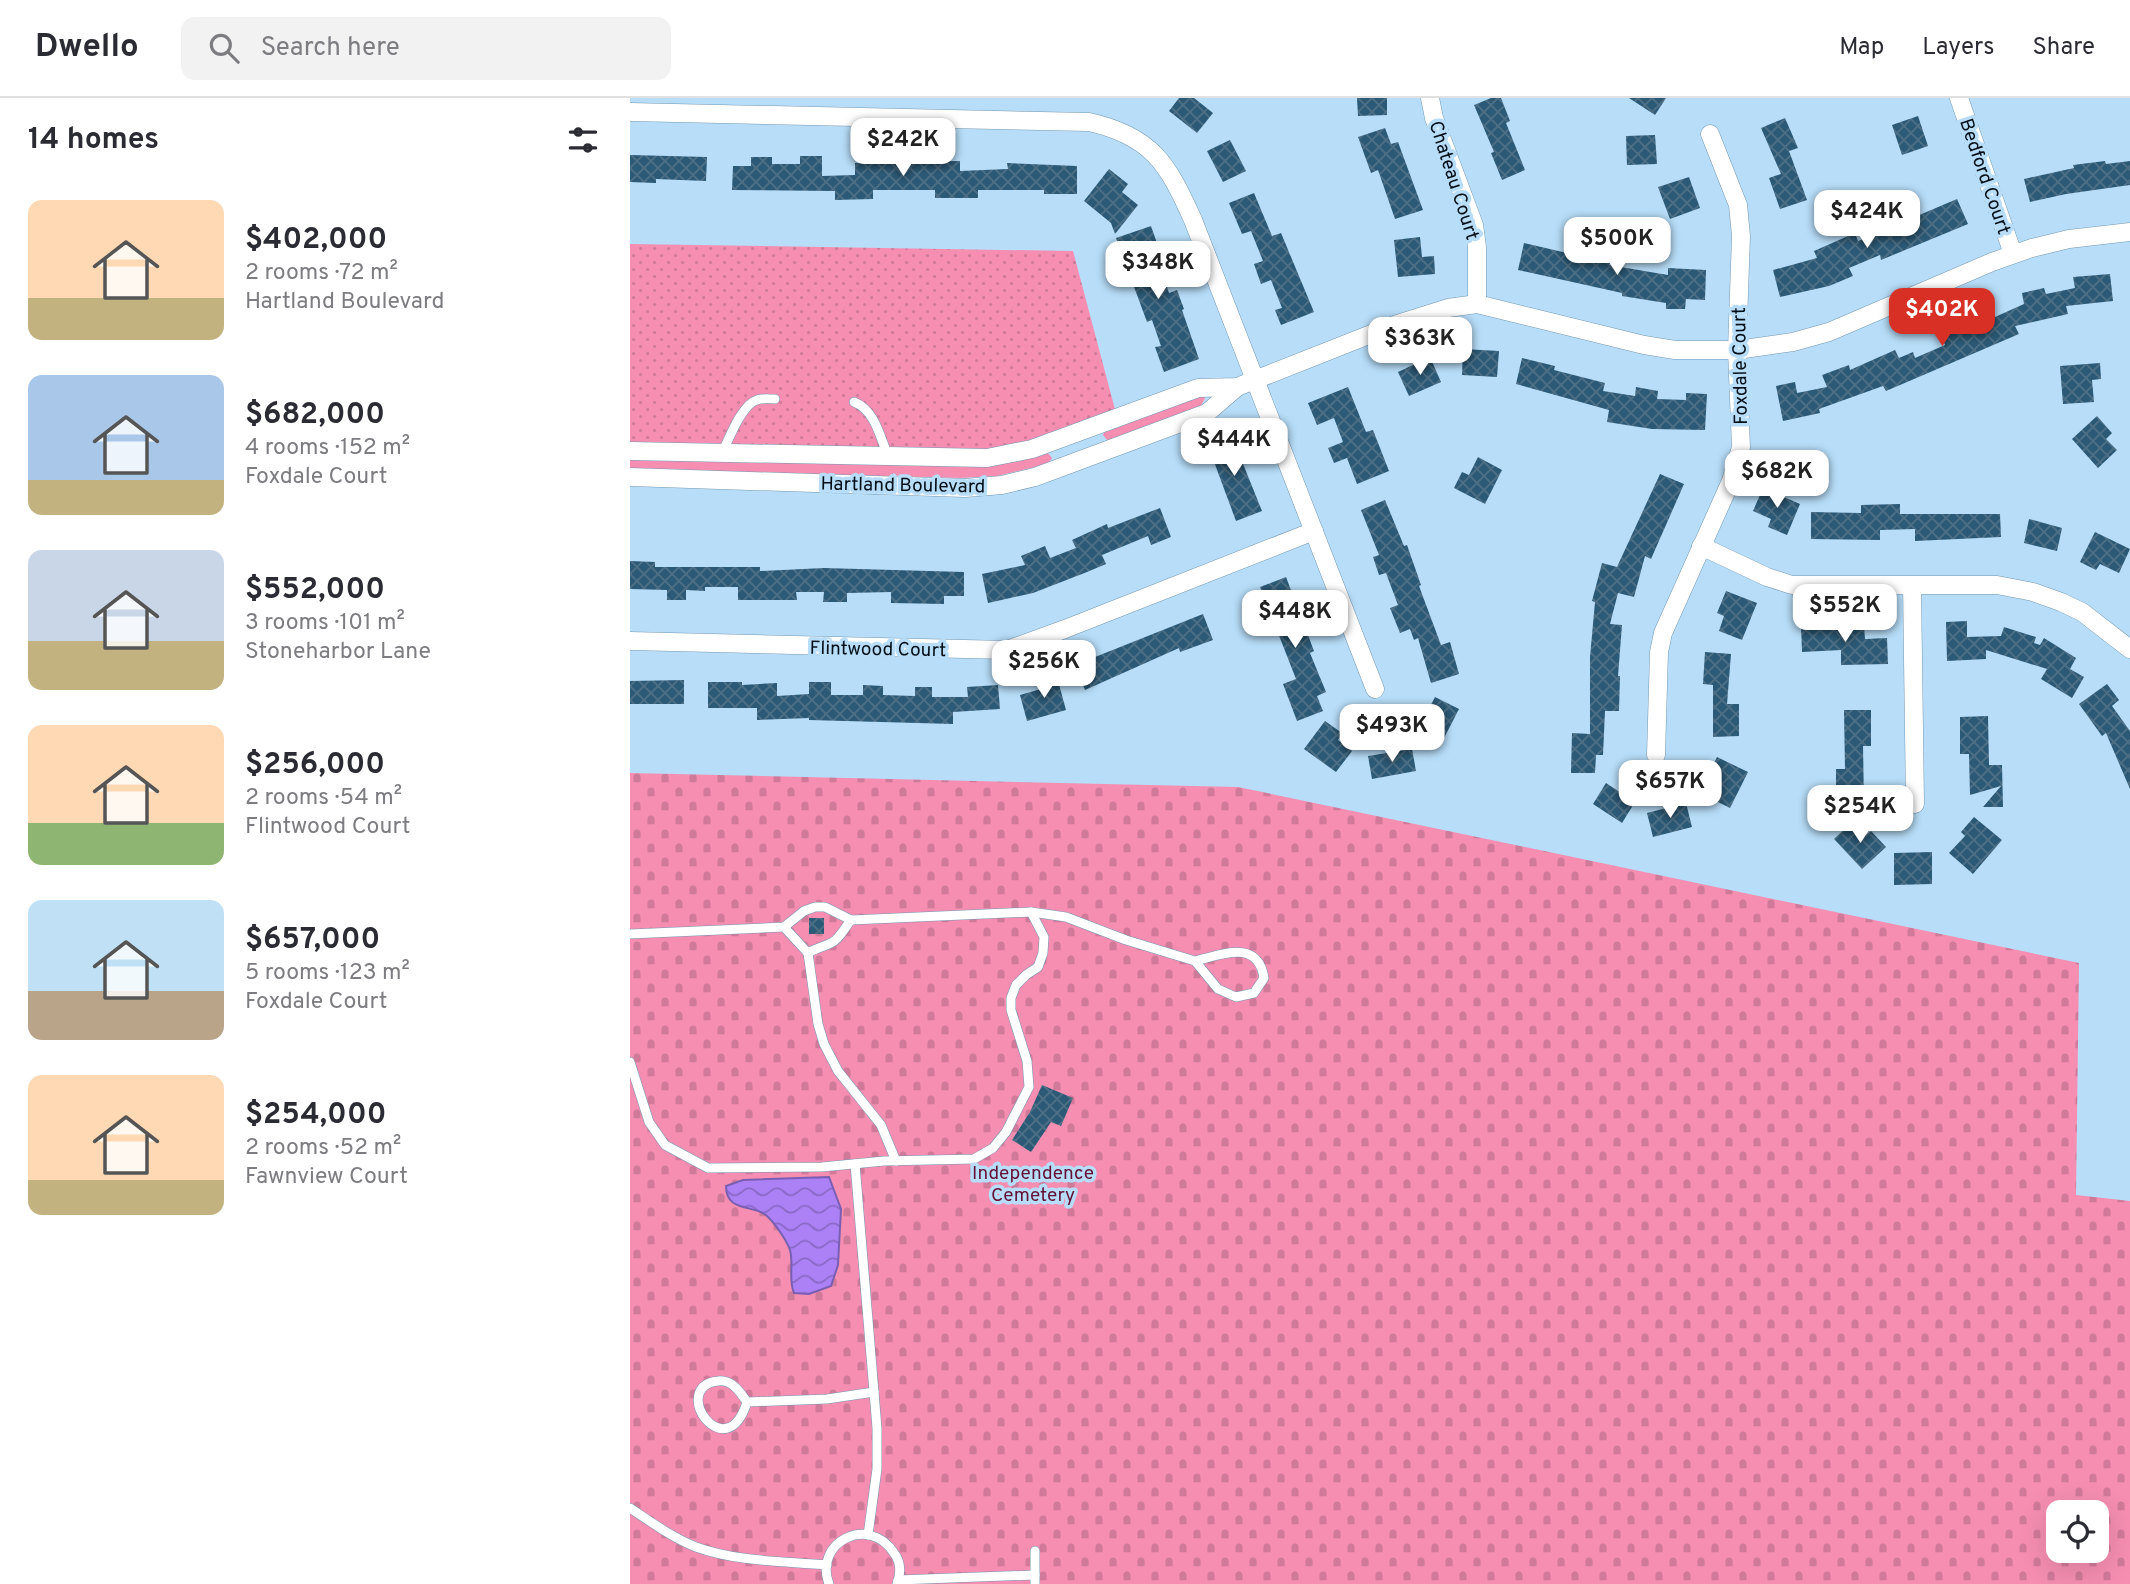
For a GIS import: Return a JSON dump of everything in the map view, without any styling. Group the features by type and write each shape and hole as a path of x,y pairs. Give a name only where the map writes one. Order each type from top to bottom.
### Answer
{"street":[{"name":"Chateau Court","path":"1430,98 1434,118 1474,225 1477,247 1477,304"},
{"name":"Bedford Court","path":"1959,98 2014,254"},
{"path":"630,112 1089,122 1133,136 1158,157 1173,177 1193,220 1375,689"},
{"name":"Foxdale Court","path":"1656,755 1659,652 1663,633 1731,481 1741,447 1737,350 1741,236 1738,205 1710,134"},
{"name":"Hartland Boulevard","path":"630,451 987,458 1032,449 1198,388 1237,387 1394,326 1448,308 1477,304 1644,345 1675,350 1737,350 1793,342 1829,332 2014,254 2069,239 2130,232"},
{"name":"Hartland Boulevard","path":"630,477 965,488 1002,485 1035,478 1207,413 1237,387"},
{"name":"Flintwood Court","path":"630,641 1007,650 1314,531"},
{"path":"1701,546 1767,577 1792,585 1997,585 2033,592 2082,612 2130,649"},
{"path":"1912,586 1915,804"}],"lane":[{"path":"722,453 732,430 751,402 758,399 775,399"},
{"path":"853,402 864,408 875,423 888,456"},
{"path":"630,934 784,927 804,911 815,907 825,907 851,920 1031,912 1066,917 1126,940 1195,961 1238,951 1254,956 1262,964 1264,978 1254,993 1236,997 1218,989 1195,961"},
{"path":"630,1062 649,1122 665,1145 708,1168 822,1167 896,1160 974,1159 993,1148 1016,1117 1029,1087 1027,1061 1011,1010 1011,998 1016,985 1038,967 1043,953 1044,937 1031,912"},
{"path":"808,953 839,937 851,920"},
{"path":"784,927 808,953 818,1024 824,1044 838,1071 881,1125 896,1160"},
{"path":"855,1164 874,1392 877,1469 868,1535"},
{"path":"724,1380 737,1388 747,1402 743,1415 735,1425 722,1428 710,1425 702,1417 698,1403 701,1390 709,1382 724,1380"},
{"path":"747,1402 827,1399 874,1392"},
{"path":"630,1508 659,1528 696,1547 737,1557 827,1565"},
{"path":"830,1584 827,1565 831,1552 839,1542 861,1533 877,1536 888,1543 898,1559 898,1582 1035,1580 1035,1551"}],"green space":[{"path":"630,244 1073,251 1117,417 1032,449 630,451"},
{"path":"1198,394 1205,398 1201,406 1108,441 1103,435 1105,431"},
{"path":"1047,452 1052,458 1048,464 997,476 961,478 630,470 630,457"},
{"name":"Independence Cemetery","path":"630,773 1238,787 2079,963 2076,1195 2130,1201 2130,1584 630,1584"}],"water":[{"path":"829,1177 841,1209 838,1265 831,1286 809,1294 794,1293 791,1282 791,1256 784,1238 763,1213 731,1201 726,1186 743,1180"}],"building":[{"path":"1179,98 1194,98 1213,113 1197,133 1169,111"},
{"path":"1357,98 1387,98 1387,115 1358,116"},
{"path":"1491,98 1501,98 1510,121 1506,123 1525,170 1502,180 1491,153 1494,152 1474,105"},
{"path":"1629,98 1666,98 1655,115"},
{"path":"1918,116 1928,146 1902,155 1892,125"},
{"path":"1785,118 1798,148 1789,151 1807,200 1780,209 1769,178 1781,174 1761,128"},
{"path":"1385,128 1391,144 1398,142 1423,210 1395,219 1378,170 1371,173 1358,137"},
{"path":"1655,135 1657,164 1627,165 1626,136"},
{"path":"1230,140 1246,171 1223,182 1207,151"},
{"path":"630,155 707,157 706,181 656,179 656,183 630,182"},
{"path":"800,156 822,156 822,176 855,175 855,163 960,161 960,171 1008,169 1007,163 1077,166 1077,194 1044,194 1044,190 978,190 978,198 935,198 935,190 873,190 873,199 835,200 835,191 732,190 733,166 751,166 751,157 772,157 772,164 800,164"},
{"path":"2105,161 2106,164 2130,161 2130,185 2030,202 2024,179 2074,168 2073,165"},
{"path":"1109,169 1128,184 1122,192 1138,205 1115,234 1111,223 1084,201"},
{"path":"1689,177 1700,208 1670,219 1658,187"},
{"path":"1254,193 1272,236 1281,233 1314,312 1281,325 1275,310 1282,308 1271,280 1261,284 1254,264 1263,261 1251,231 1242,234 1229,203"},
{"path":"1957,199 1968,224 1881,260 1880,255 1849,268 1853,276 1829,286 1780,297 1773,270 1817,258 1814,251 1855,233 1858,241"},
{"path":"1151,226 1158,246 1145,250 1154,276 1162,273 1169,293 1177,290 1199,359 1164,372 1155,347 1161,346 1152,320 1147,322 1116,238"},
{"path":"1420,237 1422,257 1434,256 1435,274 1398,277 1394,240"},
{"path":"1524,243 1610,263 1609,265 1668,275 1668,268 1706,270 1705,300 1686,299 1685,309 1666,309 1666,303 1622,296 1622,293 1518,270"},
{"path":"2110,274 2113,301 2066,306 2068,314 2015,326 2019,334 1886,391 1883,386 1819,409 1820,413 1783,421 1776,386 1795,382 1797,393 1827,387 1822,375 1849,365 1850,370 1895,350 1899,358 1913,352 1915,358 1945,345 1940,333 1968,320 1967,318 1991,308 1995,317 2024,304 2022,293 2044,288 2046,294 2075,288 2073,277"},
{"path":"1463,349 1499,351 1497,377 1462,375"},
{"path":"1430,357 1441,382 1409,396 1398,372"},
{"path":"1522,358 1555,366 1554,370 1605,383 1603,391 1635,396 1636,387 1658,391 1657,399 1686,400 1686,393 1707,394 1705,430 1652,429 1607,422 1609,410 1516,384"},
{"path":"2100,363 2101,379 2092,380 2094,402 2063,404 2060,366"},
{"path":"1348,387 1366,432 1373,430 1389,471 1357,484 1347,458 1334,463 1328,448 1343,442 1334,418 1317,425 1308,403"},
{"path":"2097,416 2112,433 2106,439 2117,450 2098,468 2072,439"},
{"path":"1231,434 1262,511 1236,521 1207,443"},
{"path":"1478,457 1502,470 1485,504 1454,488 1462,472 1469,475"},
{"path":"1660,474 1684,484 1651,559 1645,556 1634,597 1618,593 1610,624 1622,625 1618,676 1619,711 1605,711 1603,755 1596,755 1595,773 1571,773 1572,733 1590,734 1590,657 1595,602 1592,601 1602,563 1617,567"},
{"path":"1763,488 1800,504 1787,535 1768,527 1771,519 1753,511"},
{"path":"1385,500 1404,546 1407,545 1441,645 1450,642 1459,674 1431,683 1418,638 1414,640 1410,629 1400,633 1390,608 1398,605 1386,573 1379,575 1373,557 1379,555 1361,510"},
{"path":"1900,504 1900,514 2000,514 2001,537 1915,541 1915,529 1880,530 1880,540 1811,539 1811,512 1861,513 1861,505"},
{"path":"1160,508 1171,537 1151,545 1148,536 1102,555 1106,564 1087,572 1033,593 988,603 982,574 1025,565 1021,556 1045,546 1050,558 1076,548 1072,540 1107,524 1108,528"},
{"path":"2029,519 2062,528 2057,551 2024,543"},
{"path":"2095,532 2130,549 2119,573 2100,564 2096,570 2080,562"},
{"path":"630,561 655,562 655,567 760,567 760,571 824,568 964,572 964,596 944,596 944,604 891,603 891,592 847,593 847,602 823,602 824,592 796,592 797,600 738,600 738,587 705,587 705,591 686,590 686,600 667,600 667,590 630,589"},
{"path":"1286,577 1314,651 1310,653 1326,692 1317,696 1323,711 1297,721 1283,684 1296,679 1260,587"},
{"path":"1726,591 1757,603 1742,640 1719,631 1724,616 1717,613"},
{"path":"1203,614 1213,640 1180,652 1179,648 1085,690 1075,665"},
{"path":"1967,621 1967,637 2001,636 2004,627 2036,637 2034,643 2040,645 2044,638 2076,658 2070,669 2084,677 2072,698 2041,679 2047,669 1986,650 1986,659 1947,661 1946,622"},
{"path":"1864,625 1865,639 1887,638 1888,664 1841,665 1841,650 1802,652 1801,626"},
{"path":"1705,652 1731,654 1727,704 1739,704 1739,736 1713,737 1713,685 1703,684"},
{"path":"1057,677 1066,710 1027,721 1020,695 1041,689 1039,682"},
{"path":"684,680 684,704 630,704 630,681"},
{"path":"708,682 742,682 742,685 777,683 777,696 809,694 809,682 831,682 831,695 863,695 863,685 883,686 883,695 915,696 915,687 932,687 932,697 968,697 967,687 998,685 1000,709 953,712 953,724 809,718 757,720 757,708 708,708"},
{"path":"2107,684 2119,700 2112,706 2130,731 2130,789 2106,733 2102,736 2079,704"},
{"path":"1435,697 1459,709 1443,740 1419,728"},
{"path":"1844,710 1871,710 1871,746 1863,746 1864,802 1836,803 1836,769 1845,769"},
{"path":"1988,716 1989,765 2002,765 2003,807 1983,807 2001,786 1970,795 1969,754 1960,754 1960,717"},
{"path":"1325,721 1342,733 1338,740 1352,751 1336,772 1304,749"},
{"path":"1412,749 1416,771 1372,779 1368,756"},
{"path":"1717,757 1748,772 1730,808 1704,795 1713,779 1708,776"},
{"path":"1606,783 1635,802 1622,823 1593,804"},
{"path":"1686,803 1692,827 1653,837 1647,813"},
{"path":"1974,817 2002,840 1973,874 1949,853 1965,836 1961,832"},
{"path":"1853,821 1866,835 1871,831 1886,847 1862,869 1834,839"},
{"path":"1932,852 1932,884 1894,885 1894,853"},
{"path":"809,918 824,918 824,934 809,934"},
{"path":"1042,1085 1073,1098 1061,1126 1051,1122 1031,1152 1012,1140 1030,1112"}]}
